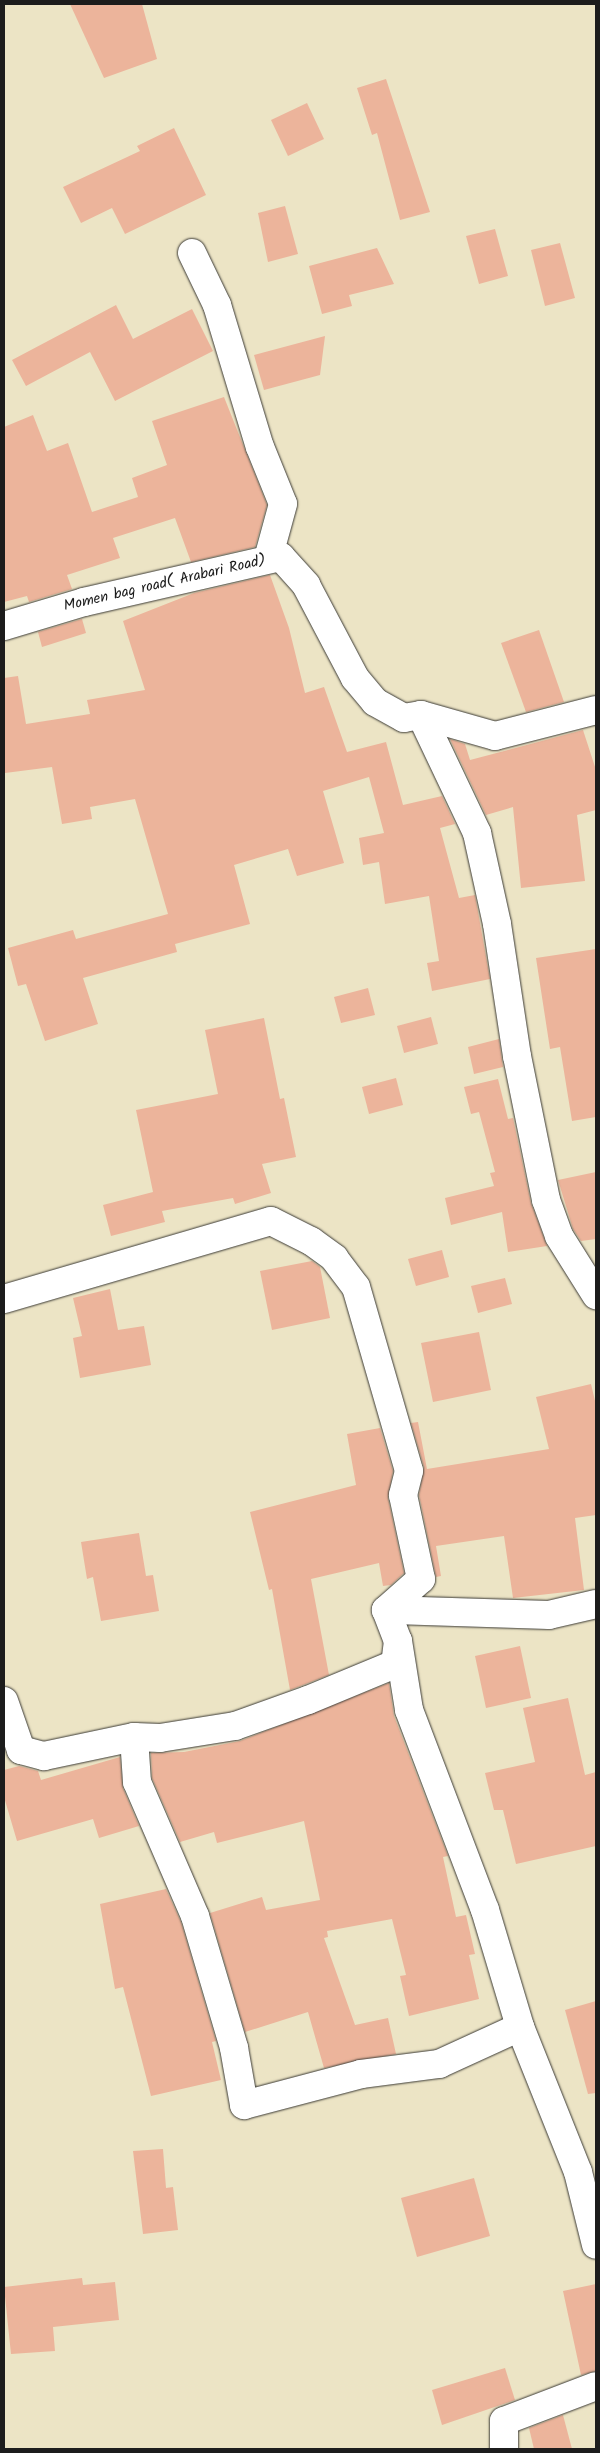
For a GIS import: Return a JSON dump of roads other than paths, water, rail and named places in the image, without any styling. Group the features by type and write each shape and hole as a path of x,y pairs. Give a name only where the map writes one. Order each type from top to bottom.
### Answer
{"street":[{"path":"192,254 217,305 260,447 283,504 268,560"},
{"name":"Momen bag road( Arabari Road)","path":"4,626 84,602 281,557 306,585 355,678 375,702 404,718 421,715 495,736 596,710"},
{"path":"421,715 477,833 497,924 517,1056 546,1200 559,1236 596,1295"},
{"path":"4,1299 272,1221 311,1241 334,1258 356,1287 409,1472 403,1495 421,1579 386,1610"},
{"path":"386,1610 549,1616 596,1604"},
{"path":"386,1610 398,1641 409,1710 485,1910 520,2027 587,2169 596,2245"},
{"path":"4,1701 20,1750 44,1756 134,1737 160,1738 235,1726 308,1700 395,1664 398,1641"},
{"path":"134,1737 137,1782 195,1916 234,2048 244,2105 361,2074 439,2064 520,2027"},
{"path":"504,2449 504,2421 596,2386"}]}
